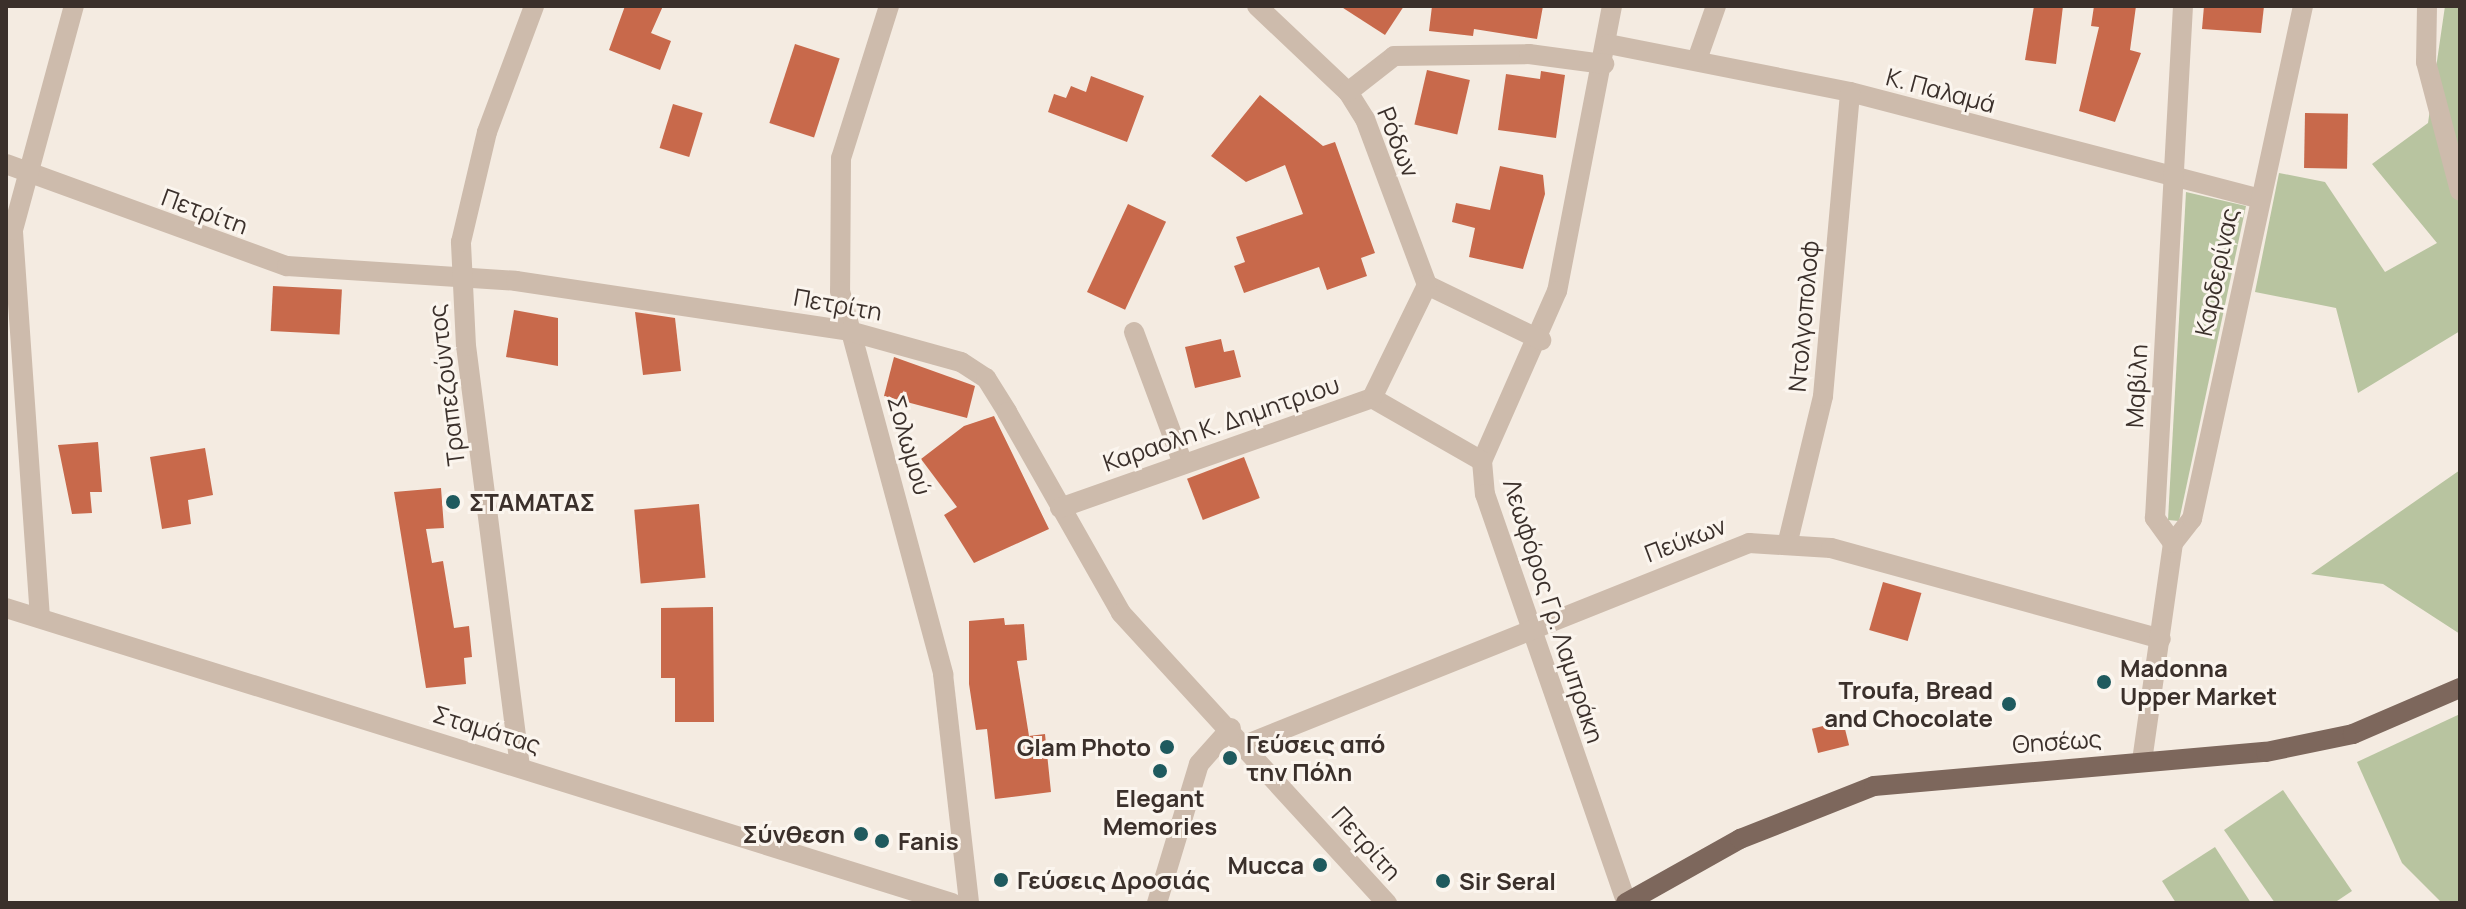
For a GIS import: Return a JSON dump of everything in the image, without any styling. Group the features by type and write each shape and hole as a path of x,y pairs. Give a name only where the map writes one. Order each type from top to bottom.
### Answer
{"main road":[{"name":"Θησέως","path":"1626,903 1740,839 1874,786 2266,752 2353,734 2460,688"}],"street":[{"path":"40,618 13,230 74,6"},
{"name":"Τραπεζούντος","path":"520,767 460,275 461,242 487,132 534,6"},
{"name":"Σολωμού","path":"889,6 841,158 840,291 943,674 969,903"},
{"name":"Ρόδων","path":"1257,6 1348,92 1427,285"},
{"name":"Λεωφόρος Γρ. Λαμπράκη","path":"1612,6 1606,54 1541,340 1482,461 1485,494 1626,903"},
{"path":"1698,57 1716,6"},
{"name":"Μαβίλη","path":"2173,543 2155,518 2183,6"},
{"name":"Καρδερίνας","path":"2173,543 2192,519 2258,198 2303,6"},
{"path":"2427,6 2426,62 2460,191"},
{"name":"Κ. Παλαμά","path":"1348,92 1394,56 1606,54 1698,57 1850,92 2258,198"},
{"name":"Ντολγοπολοφ","path":"1788,541 1823,396 1850,92"},
{"name":"Πετρίτη","path":"6,164 287,266 460,275 849,331 933,349 986,378 1121,613 1247,744 1387,903"},
{"path":"1427,285 1541,340"},
{"name":"Καραολη Κ. Δημητριου","path":"1060,508 1372,398 1427,285"},
{"path":"1134,332 1183,464"},
{"path":"1372,398 1482,461"},
{"name":"Πεύκων","path":"1247,744 1531,633 1693,561 1749,543 1788,541 2161,639"},
{"path":"2142,761 2173,543"},
{"name":"Σταμάτας","path":"6,608 952,903"},
{"path":"1157,903 1199,764 1231,728"}],"green space":[{"path":"2445,6 2460,6 2460,331 2358,393 2336,308 2255,292 2279,173 2325,182 2385,272 2437,243 2372,164 2428,123"},
{"path":"2186,192 2246,206 2179,521 2168,520"},
{"path":"2460,470 2460,634 2383,584 2311,574"},
{"path":"2460,714 2460,903 2442,903 2402,863 2357,762"},
{"path":"2283,790 2352,891 2334,903 2275,903 2224,830"},
{"path":"2215,847 2251,903 2176,903 2162,881"}],"building":[{"path":"625,6 663,6 651,33 671,41 660,70 609,50"},
{"path":"1340,6 1404,6 1385,35"},
{"path":"1432,6 1543,6 1537,39 1474,29 1473,36 1429,31"},
{"path":"2034,6 2063,6 2056,64 2025,60"},
{"path":"2094,6 2136,6 2130,50 2141,53 2115,122 2079,111 2099,27 2091,26"},
{"path":"2204,6 2264,6 2261,33 2202,29"},
{"path":"795,44 840,59 814,137 769,123"},
{"path":"1427,70 1470,80 1457,134 1414,125"},
{"path":"1541,71 1565,75 1556,138 1498,130 1506,74 1540,79"},
{"path":"1091,76 1144,96 1127,142 1048,112 1054,94 1066,98 1071,86 1086,92"},
{"path":"1260,95 1323,146 1335,142 1375,253 1361,258 1367,276 1327,290 1319,267 1244,293 1234,266 1245,262 1236,237 1303,214 1285,165 1246,182 1211,156"},
{"path":"673,104 703,113 689,157 660,148"},
{"path":"2305,113 2348,114 2347,169 2304,168"},
{"path":"1500,166 1543,175 1545,194 1523,269 1469,257 1475,228 1452,222 1456,203 1490,210"},
{"path":"1128,204 1166,222 1125,310 1087,292"},
{"path":"273,286 342,290 340,335 271,331"},
{"path":"514,310 558,318 558,366 506,357"},
{"path":"635,312 675,318 681,371 643,375"},
{"path":"1221,339 1224,352 1234,350 1241,377 1195,388 1185,347"},
{"path":"894,357 975,386 967,418 884,396"},
{"path":"994,416 1049,529 974,563 944,515 957,507 921,459 964,426"},
{"path":"98,442 102,492 90,492 92,513 72,514 58,445"},
{"path":"205,448 213,495 188,500 191,524 162,529 150,457"},
{"path":"1244,457 1260,498 1203,520 1187,479"},
{"path":"441,488 444,528 426,529 432,563 443,561 454,628 469,626 472,657 464,658 466,684 426,688 394,492"},
{"path":"699,504 705,578 641,583 634,510"},
{"path":"1883,582 1921,593 1908,641 1869,630"},
{"path":"713,607 714,722 675,722 675,678 661,678 661,608"},
{"path":"1004,618 1005,625 1024,624 1027,660 1017,661 1029,736 1045,734 1051,792 995,799 987,729 976,730 969,684 969,621"},
{"path":"1843,721 1849,745 1818,753 1812,729"}],"place":[{"name":"ΣΤΑΜΑΤΑΣ","path":"453,502"},
{"name":"Madonna Upper Market","path":"2104,682"},
{"name":"Troufa, Bread and Chocolate","path":"2009,704"},
{"name":"Glam Photo","path":"1167,747"},
{"name":"Γεύσεις από την Πόλη","path":"1230,758"},
{"name":"Elegant Memories","path":"1160,771"},
{"name":"Σύνθεση","path":"861,834"},
{"name":"Fanis","path":"882,841"},
{"name":"Mucca","path":"1320,865"},
{"name":"Γεύσεις Δροσιάς","path":"1001,880"},
{"name":"Sir Seral","path":"1443,881"}]}
